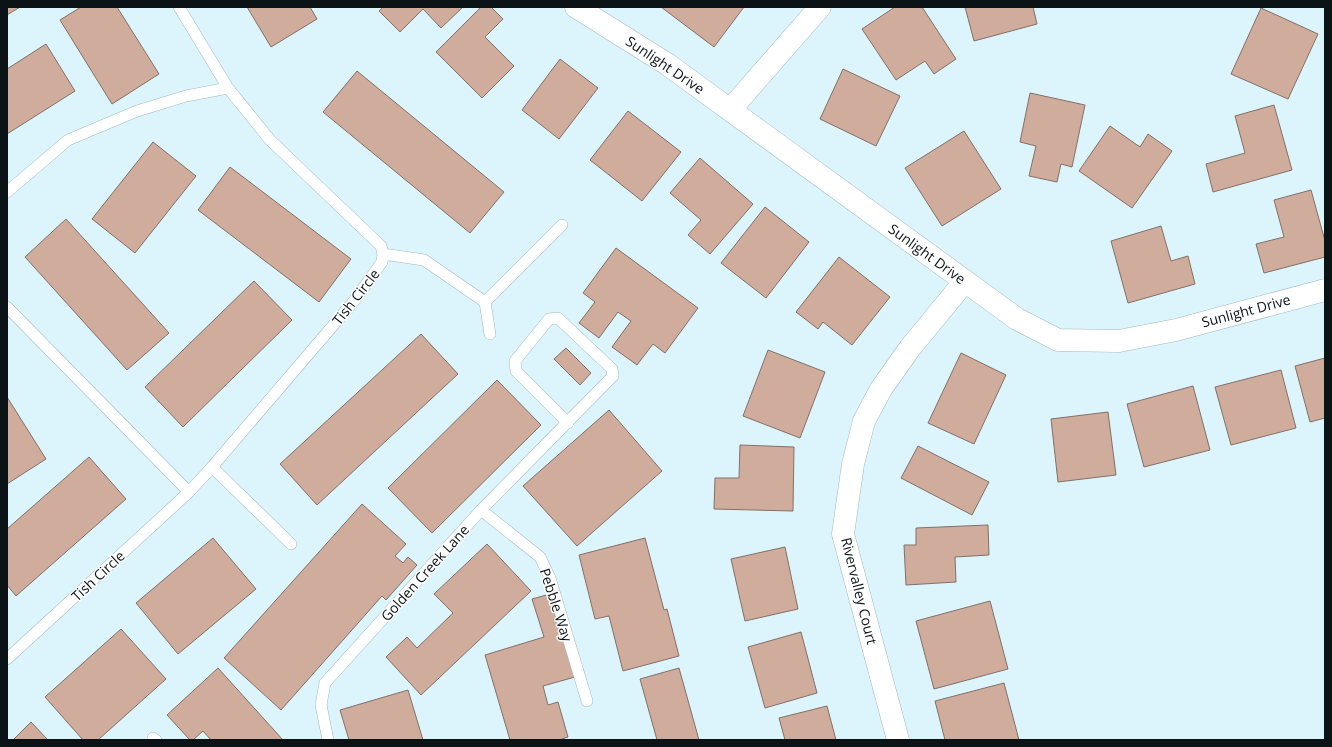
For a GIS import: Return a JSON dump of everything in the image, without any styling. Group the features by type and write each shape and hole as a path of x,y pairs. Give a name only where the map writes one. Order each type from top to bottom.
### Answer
{"street":[{"name":"Sunlight Drive","path":"576,7 667,64 1017,319 1058,340 1119,341 1176,330 1325,290"},
{"path":"730,110 820,7"},
{"name":"Rivervalley Court","path":"898,740 843,534 853,464 864,421 882,389 910,348 965,281"}],"lane":[{"name":"Tish Circle","path":"7,659 189,492 354,301 382,262 383,254 381,246 270,140 228,88 179,7"},
{"path":"7,192 68,140 137,111 186,96 228,88"},
{"path":"485,302 562,225"},
{"path":"383,254 424,260 485,302 490,334"},
{"path":"7,306 189,492"},
{"name":"Golden Creek Lane","path":"328,740 321,705 325,683 481,510 568,423 613,376 612,369 558,318 549,319 516,361 516,371 568,423"},
{"path":"212,467 291,544"},
{"name":"Pebble Way","path":"481,510 540,557 550,578 586,702"}],"building":[{"path":"7,7 20,7 7,15"},
{"path":"81,7 117,7 159,74 112,104 60,20"},
{"path":"247,7 310,7 317,19 271,47"},
{"path":"383,7 463,7 441,28 423,9 400,32 379,11"},
{"path":"481,7 491,7 503,19 485,37 514,66 482,98 436,52"},
{"path":"661,7 744,7 714,47"},
{"path":"895,7 922,7 956,59 934,74 925,61 896,80 862,29"},
{"path":"965,7 1033,7 1037,24 974,41"},
{"path":"1261,8 1318,34 1288,99 1231,74"},
{"path":"46,44 75,91 7,134 7,69"},
{"path":"560,59 598,88 559,139 522,110"},
{"path":"843,69 900,96 876,146 820,119"},
{"path":"357,71 504,192 470,233 323,112"},
{"path":"1030,93 1085,105 1072,167 1061,164 1057,182 1029,176 1036,146 1020,142"},
{"path":"1274,105 1292,170 1213,192 1206,164 1245,153 1235,116"},
{"path":"628,111 681,152 642,201 590,160"},
{"path":"1110,126 1140,147 1148,134 1172,151 1132,208 1079,171"},
{"path":"964,131 1001,189 942,226 905,168"},
{"path":"153,142 196,176 135,253 92,219"},
{"path":"700,158 753,204 710,254 688,235 701,220 670,193"},
{"path":"230,167 351,259 319,302 198,210"},
{"path":"1311,190 1325,241 1325,257 1264,273 1256,244 1284,237 1274,200"},
{"path":"765,207 809,242 766,298 721,263"},
{"path":"66,219 169,333 127,370 25,257"},
{"path":"1161,226 1171,261 1188,256 1195,284 1128,303 1111,241"},
{"path":"616,248 698,308 665,353 653,344 637,365 612,347 631,321 618,312 599,338 579,323 595,302 583,293"},
{"path":"839,257 890,297 852,345 823,322 818,329 796,312"},
{"path":"254,281 292,320 183,427 145,387"},
{"path":"421,334 458,374 317,505 280,464"},
{"path":"566,348 591,373 580,385 554,359"},
{"path":"768,350 825,372 800,438 743,416"},
{"path":"961,353 1006,375 974,444 928,423"},
{"path":"1325,358 1325,418 1310,422 1295,366"},
{"path":"1281,370 1296,428 1231,445 1215,387"},
{"path":"497,380 541,425 432,533 388,488"},
{"path":"1193,386 1210,450 1144,467 1127,404"},
{"path":"7,397 46,459 7,484"},
{"path":"609,410 662,471 577,546 523,486"},
{"path":"1108,412 1116,475 1058,482 1051,419"},
{"path":"740,445 794,447 793,511 714,509 715,478 739,478"},
{"path":"918,446 989,482 972,515 901,478"},
{"path":"89,457 126,499 16,596 7,585 7,529"},
{"path":"362,504 406,544 395,556 403,563 408,557 417,565 386,600 382,596 281,710 224,658"},
{"path":"988,525 989,555 955,557 956,582 906,585 904,545 916,545 916,528"},
{"path":"213,538 256,589 178,654 136,603"},
{"path":"645,538 664,610 667,609 679,656 623,671 609,616 595,619 579,555"},
{"path":"487,544 531,591 421,695 386,657 407,637 417,648 453,613 434,594"},
{"path":"785,547 798,609 745,621 731,559"},
{"path":"550,594 575,677 543,686 548,705 558,702 568,737 559,740 510,740 485,655 544,637 532,599"},
{"path":"990,601 1008,669 934,689 916,621"},
{"path":"121,629 166,679 98,740 83,740 45,697"},
{"path":"801,632 817,693 765,708 748,647"},
{"path":"218,668 283,740 211,740 203,731 193,740 190,740 167,715"},
{"path":"679,668 699,740 657,740 640,679"},
{"path":"1004,683 1019,740 945,740 935,701"},
{"path":"408,690 423,740 349,740 340,710"},
{"path":"827,706 836,740 785,740 779,718"},
{"path":"31,722 48,740 13,740"}]}
